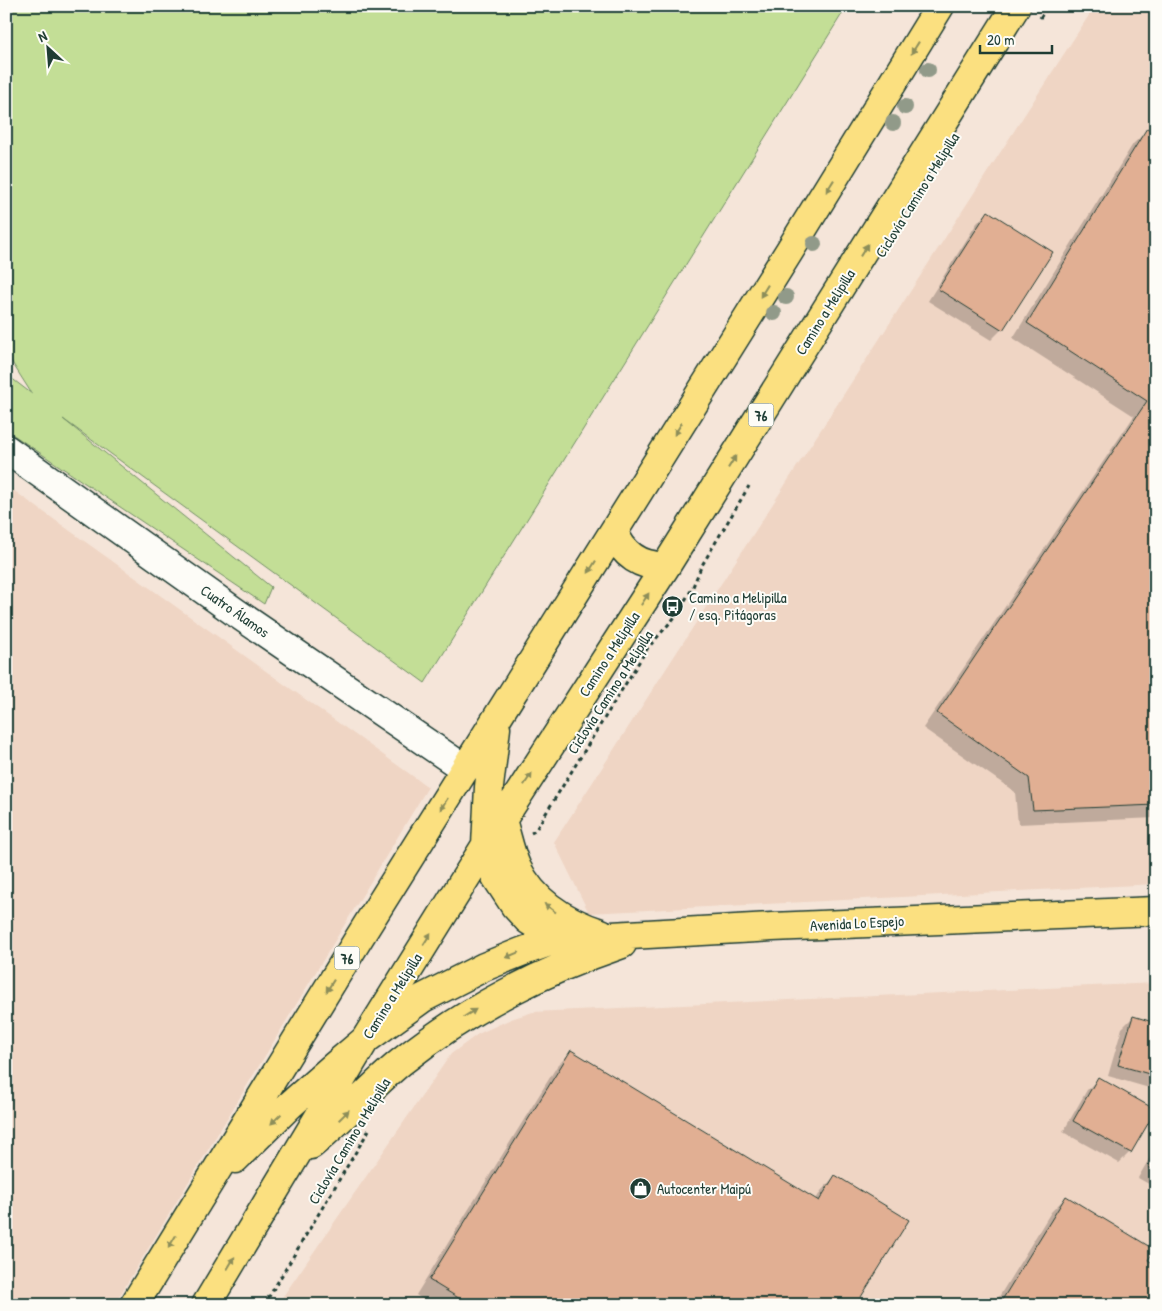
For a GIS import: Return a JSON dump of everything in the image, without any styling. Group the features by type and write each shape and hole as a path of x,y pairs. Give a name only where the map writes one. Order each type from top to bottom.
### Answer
{"main road":[{"name":"76","path":"134,1305 197,1200 940,6"},
{"name":"Camino a Melipilla","path":"206,1305 365,1040 498,836 1016,6"},
{"path":"614,532 618,541 630,556 647,565 666,566"},
{"path":"498,718 490,778 498,836 496,877 514,906 528,920 558,939"},
{"path":"498,836 525,882 544,904 567,919 609,936"},
{"name":"Avenida Lo Espejo","path":"365,1040 423,998 484,967 558,939 947,918 1156,911"},
{"path":"294,1158 333,1127 368,1091 400,1063 451,1025 485,1004 545,974 604,950 655,933"},
{"path":"197,1200 242,1151 290,1105 365,1040"}],"street":[{"name":"Cuatro Álamos","path":"6,449 235,612 465,769"}],"path":[{"path":"1037,23 1048,6"},
{"name":"Ciclovía Camino a Melipilla","path":"498,836 535,831 647,649 674,618 692,589 701,567 750,484"},
{"name":"Ciclovía Camino a Melipilla","path":"264,1305 371,1126"}],"shaded area":[{"path":"1095,6 1156,6 1156,884 589,913 554,842"},
{"path":"6,485 428,787 114,1305 6,1305"},
{"path":"1156,983 1156,1305 277,1305 451,1054 478,1034 511,1019 533,1012"}],"green space":[{"path":"6,6 847,6 425,683 63,419 271,587 264,604 6,430 6,374 32,394 6,353"}],"building":[{"path":"1147,128 1156,133 1156,805 1033,810 1029,778 937,713 1147,401 1027,323"},
{"path":"988,211 1053,252 1003,330 938,289"},
{"path":"1133,1016 1156,1023 1156,1076 1118,1065"},
{"name":"Autocenter Maipú","path":"571,1050 819,1201 835,1175 909,1220 856,1305 470,1305 429,1280"},
{"path":"1098,1077 1156,1110 1131,1153 1073,1121"},
{"path":"1156,1154 1156,1171 1148,1167"},
{"path":"1066,1196 1155,1250 1148,1260 1156,1265 1156,1305 999,1305"}],"place":[{"name":"Camino a Melipilla / esq. Pitágoras","path":"673,606"},
{"name":"Autocenter Maipú","path":"641,1188"}]}
